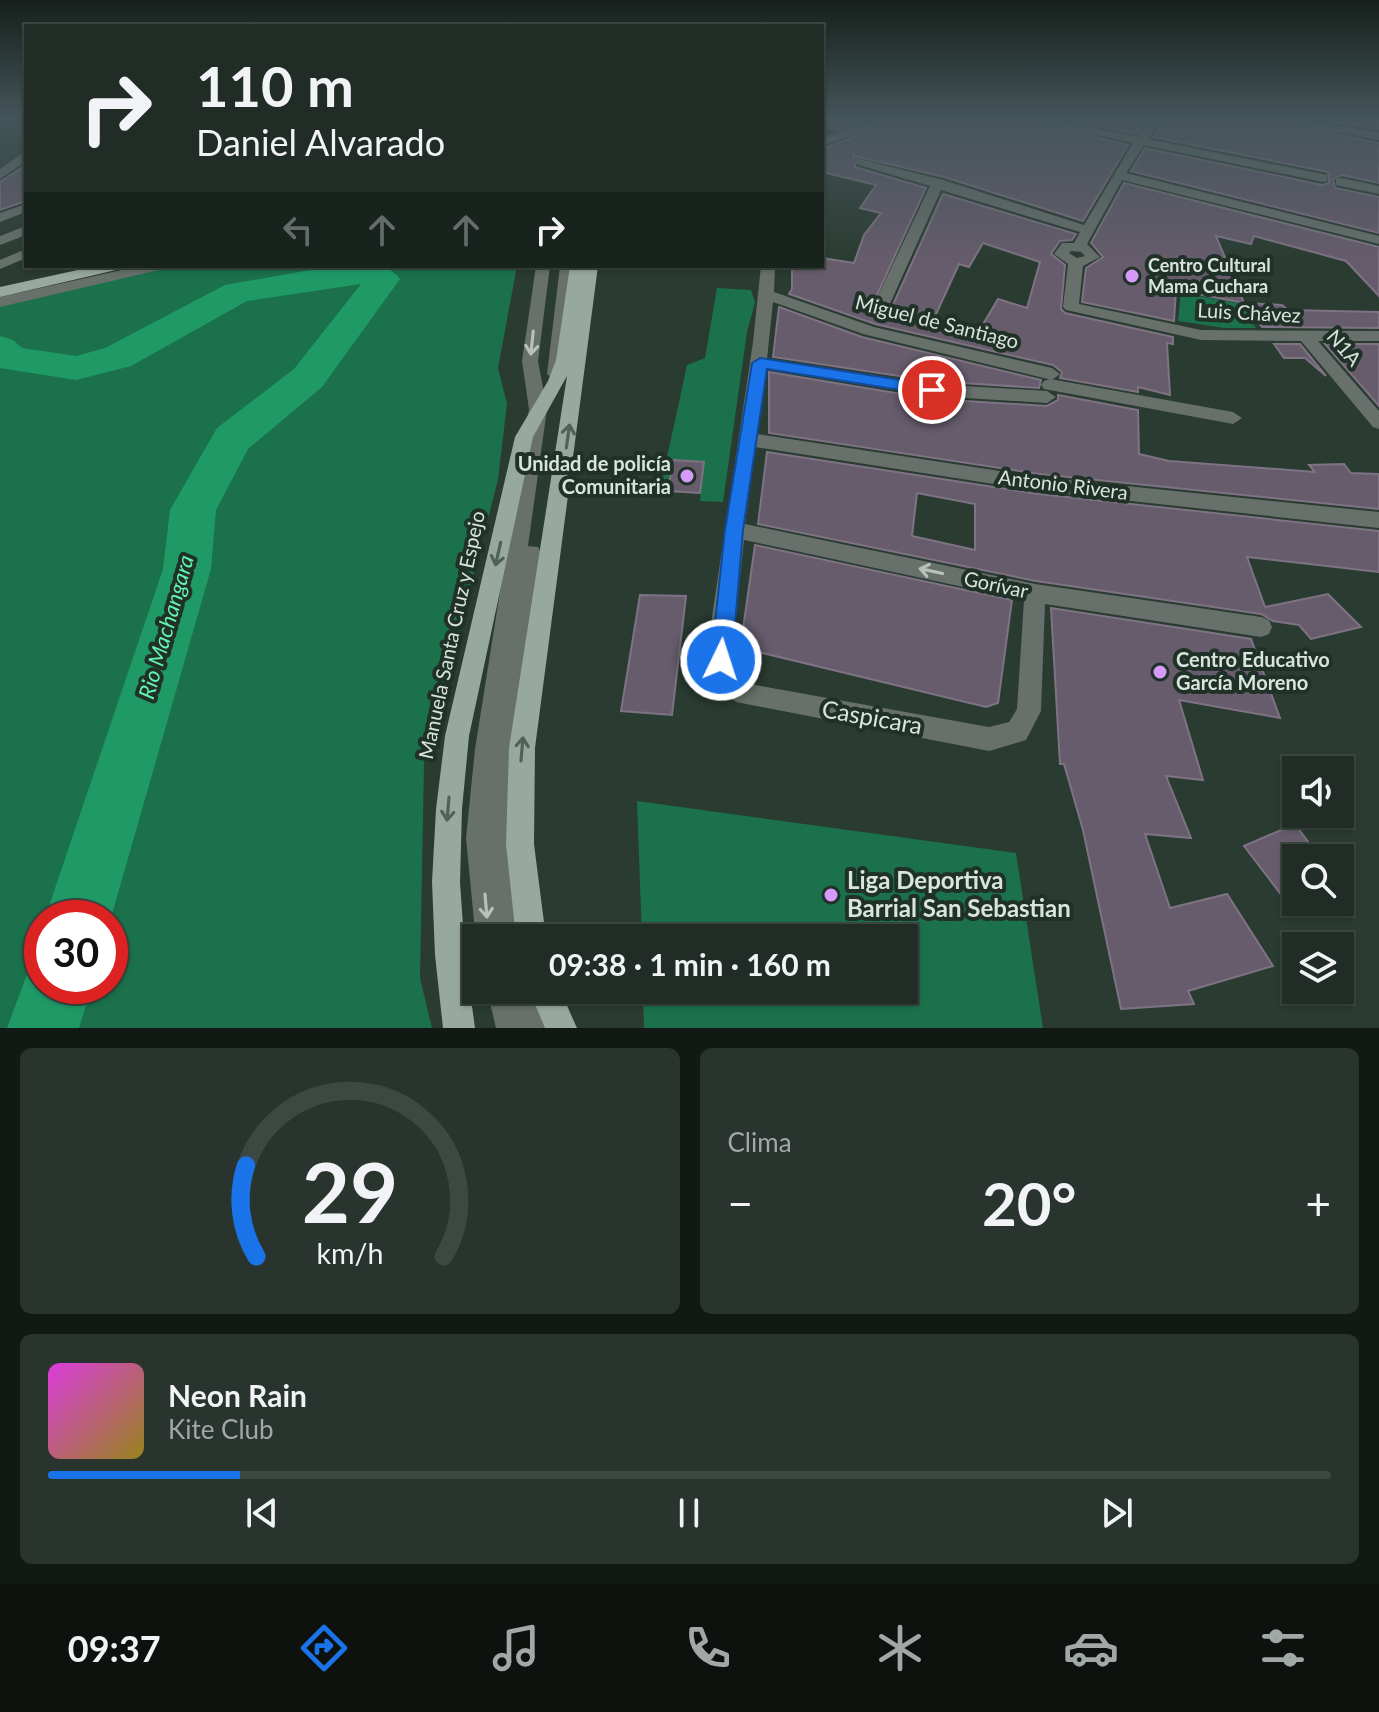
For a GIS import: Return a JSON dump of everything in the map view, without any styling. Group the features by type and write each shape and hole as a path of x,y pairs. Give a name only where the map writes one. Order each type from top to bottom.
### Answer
{"main road":[{"path":"0,277 46,268"},
{"path":"0,292 107,268"},
{"name":"Manuela Santa Cruz y Espejo","path":"459,1028 453,990 445,868 451,775 524,437 554,386 562,364 577,268"},
{"path":"529,924 520,844 522,748 591,268"},
{"path":"550,1004 561,1028"}],"street":[{"path":"878,166 1087,230 1124,166"},
{"path":"1264,166 1323,178"},
{"path":"1118,175 1379,240"},
{"path":"1341,182 1379,190"},
{"path":"881,306 938,183"},
{"path":"0,207 24,208"},
{"path":"0,218 24,208"},
{"name":"Luis Chávez","path":"1087,230 1077,254 1071,307 1201,335 1307,338 1379,336"},
{"path":"0,241 24,231"},
{"path":"0,265 24,254"},
{"path":"0,302 150,268"},
{"path":"488,924 480,838 488,749 538,409 530,361 543,268"},
{"path":"510,924 500,853 503,754 554,386 567,268"},
{"path":"734,530 760,363 768,268"},
{"name":"Miguel de Santiago","path":"766,294 869,331 1050,385"},
{"name":"N1A","path":"1307,338 1379,423"},
{"path":"760,363 932,390 1050,385 1233,418"},
{"name":"Antonio Rivera","path":"748,439 1039,484 1379,520"},
{"name":"Gorívar","path":"734,530 1035,593 1261,627"},
{"name":"Caspicara","path":"734,530 721,660 729,682 744,694 989,739 1017,732 1029,711 1035,593"},
{"path":"506,1004 512,1028"},
{"path":"529,1004 537,1028"}],"green space":[{"path":"167,268 517,268 498,368 507,404 498,480 424,763 420,978 432,1028 0,1028 0,304"},
{"path":"717,288 751,290 755,302 747,332 723,502 700,501 704,462 674,460 668,491 660,490 687,365 705,358"},
{"path":"1181,293 1242,304 1256,328 1224,328 1178,321"},
{"name":"Liga Deportiva Barrial San Sebastian","path":"637,801 1016,853 1043,1028 644,1028 643,1004 918,1004 918,924 641,924"}],"building":[{"path":"24,166 24,202 0,210 0,182"},
{"path":"824,166 855,166 926,188 871,308 876,312 886,312 892,307 943,194 1076,234 1072,240 1060,241 1051,254 1065,265 1061,309 1065,313 1173,337 1173,344 1167,343 1170,395 1138,387 1138,392 1060,378 1062,372 1053,365 875,324 789,294 792,289 792,268 824,268 824,258 854,263 864,235 881,213 860,208 876,185 824,172","holes":["983,243 1040,262 1027,308 998,299 976,336 931,325 959,264 969,267"]},
{"path":"897,166 1116,166 1083,221 944,177"},
{"path":"1134,166 1231,166 1322,185 1329,183 1328,172 1298,166 1379,166 1379,183 1342,175 1333,179 1335,188 1379,197 1379,233 1131,171"},
{"path":"1124,183 1379,247 1379,296 1346,261 1254,236 1251,244 1216,236 1244,303 1176,290 1174,321 1082,302 1086,268 1103,257 1091,243"},
{"path":"1244,303 1282,305 1288,310 1379,312 1379,328 1262,327"},
{"path":"779,307 862,337 1041,380 1039,388 932,381 773,357"},
{"path":"1274,344 1300,344 1326,376 1305,358 1284,358"},
{"path":"1325,344 1379,344 1379,406"},
{"path":"769,372 932,399 1047,406 1058,400 1058,395 1138,410 1139,454 1169,461 1315,472 1309,465 1344,464 1351,473 1379,474 1379,509 1039,474 769,433"},
{"path":"767,452 1039,494 1379,531 1379,572 1247,557 1265,607 1328,594 1361,627 1311,639 1299,625 1273,621 1261,614 1036,581 758,524","holes":["917,493 975,504 975,550 912,536"]},
{"name":"Unidad de policía Comunitaria","path":"673,460 704,462 700,493 668,491"},
{"path":"755,545 1012,600 998,703 986,707 750,650 741,643"},
{"path":"640,595 686,596 672,715 621,711"},
{"path":"1051,608 1251,639 1280,718 1179,700 1203,780 1166,776 1191,838 1145,834 1170,908 1227,894 1273,966 1188,991 1194,1004 1121,1009 1083,830 1064,764 1060,764"},
{"path":"1286,828 1298,828 1310,844 1282,844 1282,896 1244,846"}],"waterway":[{"name":"Rio Machangara","path":"0,348 11,359 76,368 118,357 237,292 347,274 373,274 383,279 308,378 232,439 193,510 187,569 84,900"},
{"name":"Rio Machangara","path":"43,1028 51,1004"}],"place":[{"name":"Centro Cultural Mama Cuchara","path":"1132,276"},
{"name":"Unidad de policía Comunitaria","path":"687,476"},
{"name":"Centro Educativo García Moreno","path":"1160,672"},
{"name":"Liga Deportiva Barrial San Sebastian","path":"831,895"}],"route":[{"path":"721,660 734,530 760,363 932,390"}]}
